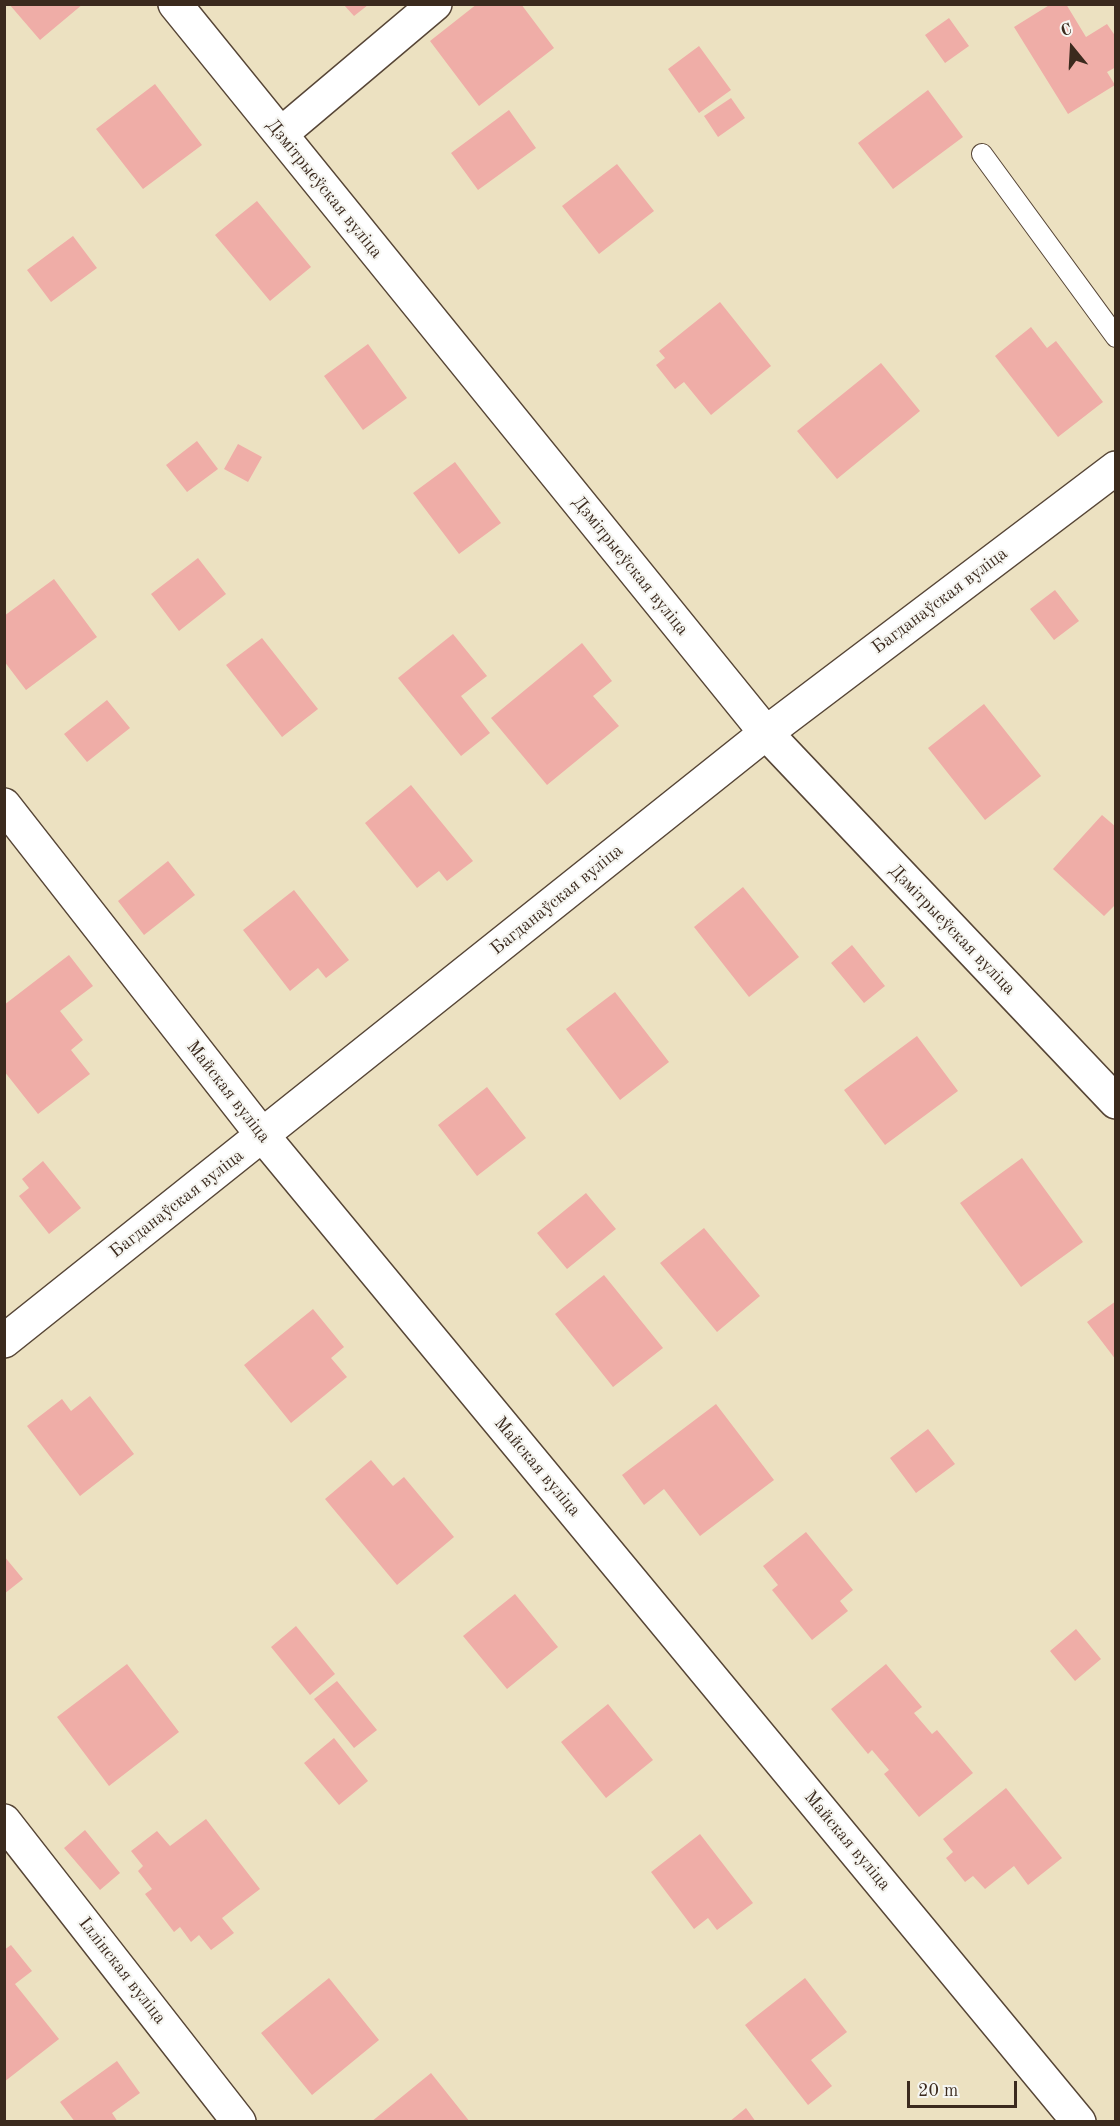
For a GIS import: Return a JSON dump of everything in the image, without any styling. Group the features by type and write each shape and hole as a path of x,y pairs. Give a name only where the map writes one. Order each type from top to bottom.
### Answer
{"street":[{"name":"Дзмітрыеўская вуліца","path":"176,4 765,733 1116,1101"},
{"path":"280,134 435,4"},
{"name":"Багданаўская вуліца","path":"4,1341 765,733 1116,468"},
{"name":"Майская вуліца","path":"4,805 263,1136 1079,2121"},
{"name":"Іллінская вуліца","path":"4,1821 239,2121"}],"lane":[{"path":"982,154 1116,337"}],"building":[{"path":"9,4 83,4 40,40"},
{"path":"477,4 521,4 554,48 479,106 430,41"},
{"path":"1051,4 1066,4 1086,37 1107,24 1116,37 1116,67 1107,72 1115,85 1068,114 1014,27"},
{"path":"344,5 368,5 354,16"},
{"path":"949,18 969,46 945,63 925,35"},
{"path":"699,46 731,90 699,113 668,69"},
{"path":"155,84 202,145 143,189 96,129"},
{"path":"928,90 963,137 893,189 858,143"},
{"path":"731,98 745,118 718,137 704,116"},
{"path":"509,110 536,148 478,190 451,153"},
{"path":"617,164 654,211 599,254 562,206"},
{"path":"257,201 311,267 270,301 215,235"},
{"path":"73,236 97,268 51,302 27,270"},
{"path":"720,302 771,366 711,415 684,382 675,389 656,365 665,358 659,351"},
{"path":"1031,327 1047,348 1056,341 1103,402 1058,437 995,356"},
{"path":"368,344 407,398 363,430 324,376"},
{"path":"881,363 920,411 837,479 797,431"},
{"path":"197,441 218,469 187,492 166,465"},
{"path":"238,444 262,457 248,482 224,469"},
{"path":"455,462 501,523 459,554 413,493"},
{"path":"198,558 226,594 179,631 151,594"},
{"path":"54,579 97,637 26,690 4,661 4,616"},
{"path":"1055,590 1079,621 1054,640 1030,609"},
{"path":"453,634 487,676 461,696 490,733 461,756 398,678"},
{"path":"262,638 318,709 282,737 226,665"},
{"path":"582,643 612,681 593,696 619,726 547,785 491,718"},
{"path":"107,700 130,728 87,762 64,734"},
{"path":"984,704 1041,776 985,820 928,748"},
{"path":"411,785 473,861 447,881 439,871 417,888 365,823"},
{"path":"1102,815 1116,827 1116,904 1104,916 1053,869"},
{"path":"168,861 195,895 144,935 118,901"},
{"path":"743,887 799,957 749,997 694,927"},
{"path":"294,890 349,960 326,978 318,968 290,991 243,930"},
{"path":"852,945 885,986 864,1003 831,963"},
{"path":"69,955 93,986 60,1011 83,1040 71,1050 90,1074 38,1114 4,1071 4,1005"},
{"path":"615,992 669,1062 620,1100 566,1029"},
{"path":"917,1036 958,1091 885,1145 844,1090"},
{"path":"487,1087 526,1138 477,1176 438,1125"},
{"path":"1022,1158 1083,1242 1021,1287 960,1203"},
{"path":"43,1161 81,1208 49,1234 19,1196 29,1188 22,1179"},
{"path":"586,1193 616,1229 567,1269 537,1233"},
{"path":"704,1228 760,1296 717,1332 660,1263"},
{"path":"604,1275 663,1348 613,1387 555,1314"},
{"path":"1116,1301 1116,1360 1087,1322"},
{"path":"313,1309 344,1347 331,1358 347,1377 291,1423 244,1365"},
{"path":"90,1396 134,1454 80,1496 27,1426 62,1399 71,1411"},
{"path":"716,1404 774,1480 700,1536 664,1489 644,1505 622,1475"},
{"path":"928,1429 955,1464 916,1493 890,1458"},
{"path":"371,1460 393,1486 404,1477 454,1537 397,1585 325,1499"},
{"path":"806,1532 853,1590 840,1601 848,1611 812,1640 772,1590 778,1585 763,1566"},
{"path":"4,1556 23,1579 4,1594"},
{"path":"515,1594 558,1647 507,1689 463,1636"},
{"path":"296,1626 335,1674 310,1695 271,1647"},
{"path":"1076,1629 1101,1659 1075,1681 1050,1651"},
{"path":"127,1664 179,1732 109,1786 57,1717"},
{"path":"886,1664 922,1707 914,1713 932,1734 937,1730 973,1773 919,1817 884,1774 889,1770 872,1750 868,1754 831,1709"},
{"path":"337,1681 377,1730 354,1748 314,1699"},
{"path":"608,1704 653,1760 606,1798 561,1742"},
{"path":"334,1738 368,1781 339,1805 304,1763"},
{"path":"1006,1788 1062,1858 1028,1885 1014,1866 985,1889 973,1876 965,1882 946,1858 953,1852 943,1839"},
{"path":"206,1819 260,1889 222,1918 234,1933 211,1950 199,1935 191,1942 180,1927 174,1932 145,1894 152,1889 138,1871 143,1866 131,1851 157,1831 170,1846"},
{"path":"85,1830 120,1873 100,1890 64,1848"},
{"path":"700,1834 753,1903 717,1930 708,1918 694,1929 651,1872"},
{"path":"11,1945 32,1971 15,1984 59,2039 4,2082 4,1950"},
{"path":"329,1978 379,2040 312,2095 261,2033"},
{"path":"805,1978 847,2032 811,2060 832,2086 808,2105 745,2025"},
{"path":"117,2061 140,2093 112,2113 118,2122 75,2122 60,2102"},
{"path":"431,2073 470,2122 371,2122"},
{"path":"746,2108 756,2122 729,2122"}]}
